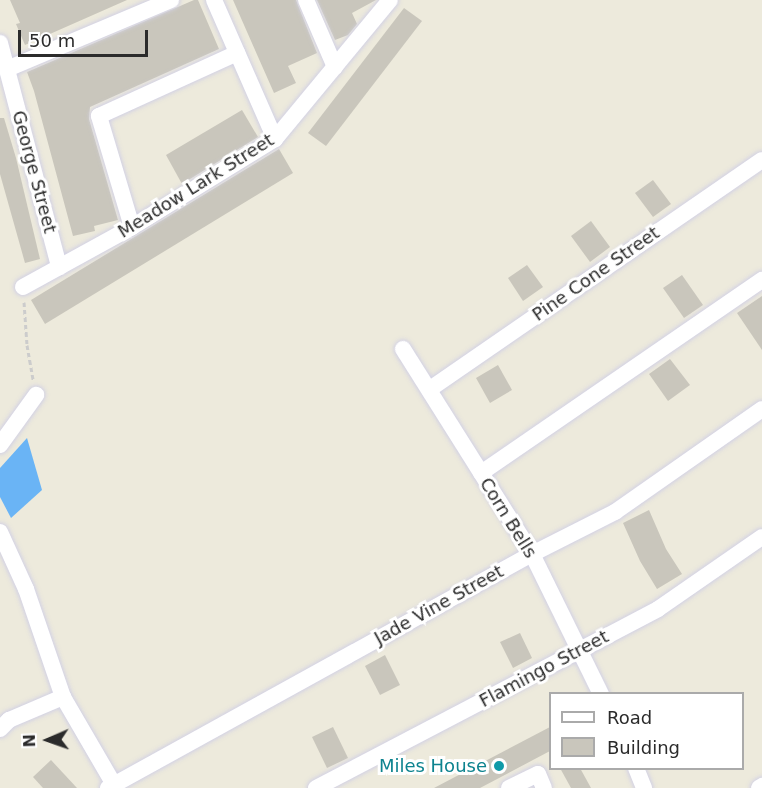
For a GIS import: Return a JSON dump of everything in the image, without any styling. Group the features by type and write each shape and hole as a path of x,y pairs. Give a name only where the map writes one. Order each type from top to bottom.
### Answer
{"street":[{"path":"7,69 171,0"},
{"path":"214,0 276,139"},
{"path":"306,0 335,67"},
{"name":"Meadow Lark Street","path":"23,287 132,227 276,139 390,0"},
{"name":"George Street","path":"0,43 59,267"},
{"path":"132,227 99,116 237,53"},
{"name":"Pine Cone Street","path":"430,389 762,160"},
{"path":"481,473 762,280"},
{"name":"Corn Bells","path":"403,349 532,554 602,692"},
{"path":"0,445 36,395"},
{"name":"Jade Vine Street","path":"113,786 532,554 615,512 762,409"},
{"path":"0,532 26,589 63,697 113,786"},
{"name":"Flamingo Street","path":"316,788 658,609 762,537"},
{"path":"0,729 9,720 63,697"},
{"path":"637,770 644,788"},
{"path":"509,788 538,774 544,788"}],"path":[{"path":"23,287 27,345 36,395"}],"water":[{"path":"27,438 42,490 11,518 0,497 0,468"}],"building":[{"path":"10,0 127,0 25,45 16,24 20,23"},
{"path":"198,0 219,49 90,107 89,119 118,220 94,226 95,231 73,236 27,72"},
{"path":"233,0 296,0 317,53 288,66 296,83 274,93"},
{"path":"317,0 376,0 352,13 357,24 348,35 335,40"},
{"path":"404,8 422,21 326,146 308,133"},
{"path":"242,110 258,137 182,184 166,155"},
{"path":"0,118 4,118 16,158 40,259 25,263 0,174"},
{"path":"279,149 293,173 45,324 31,300"},
{"path":"653,180 671,204 653,217 635,193"},
{"path":"591,221 610,247 590,262 571,236"},
{"path":"527,265 543,287 523,301 508,278"},
{"path":"682,275 703,305 684,318 663,288"},
{"path":"762,296 762,350 737,313"},
{"path":"670,359 690,385 668,401 649,374"},
{"path":"498,365 512,390 490,403 476,378"},
{"path":"649,510 666,549 682,574 657,589 640,561 623,523"},
{"path":"520,633 532,658 513,668 500,642"},
{"path":"385,655 400,685 380,695 365,666"},
{"path":"333,727 348,758 327,768 312,737"},
{"path":"549,728 549,752 480,788 434,788"},
{"path":"51,760 77,788 43,788 33,777"},
{"path":"561,770 581,770 591,788 571,788"}],"place":[{"name":"Miles House","path":"499,766"}]}
